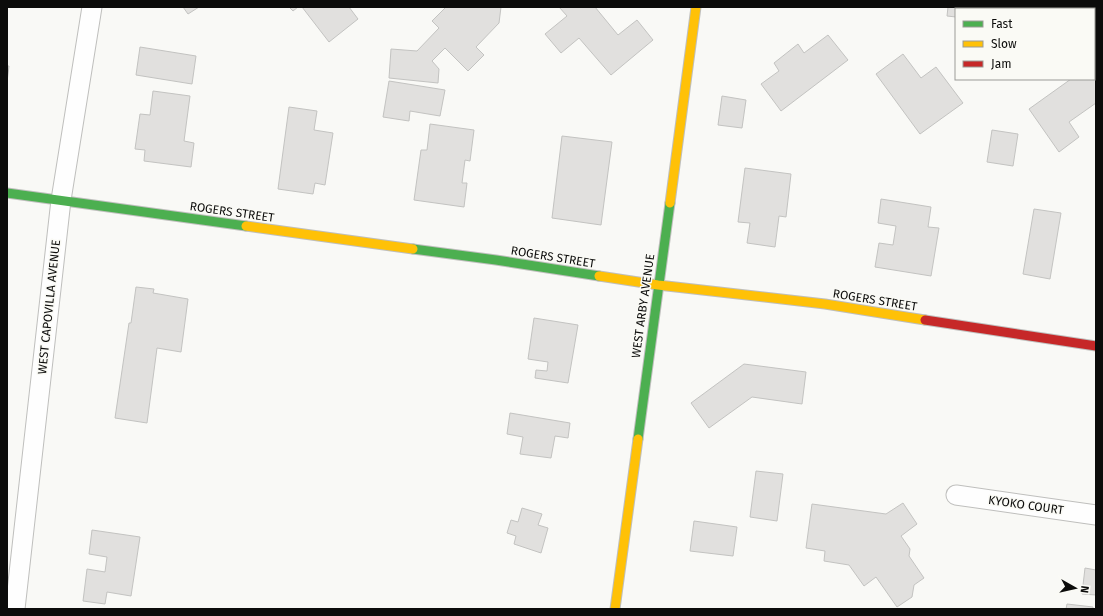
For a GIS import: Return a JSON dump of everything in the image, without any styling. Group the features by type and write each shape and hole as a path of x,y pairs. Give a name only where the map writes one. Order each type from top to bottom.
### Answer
{"street":[{"name":"WEST CAPOVILLA AVENUE","path":"16,609 61,200 92,7"},
{"name":"WEST ARBY AVENUE","path":"615,609 696,7"},
{"name":"ROGERS STREET","path":"7,192 496,260 658,285 825,304 1096,346"},
{"name":"KYOKO COURT","path":"956,495 1096,515"}],"building":[{"path":"183,7 199,7 188,14"},
{"path":"289,7 298,7 293,11"},
{"path":"302,7 349,7 358,19 329,42"},
{"path":"446,7 501,7 499,23 476,47 484,55 468,71 445,48 432,61 439,69 438,83 389,78 391,49 417,51 439,28 432,21"},
{"path":"559,7 595,7 618,35 637,20 653,40 611,75 579,38 561,53 545,34 567,16"},
{"path":"948,7 982,7 955,8 955,17 947,16"},
{"path":"1096,7 1096,21 1095,22 1095,8 1037,8"},
{"path":"828,35 848,60 781,111 761,84 779,71 774,63 798,44 804,53"},
{"path":"140,47 196,56 192,84 136,75"},
{"path":"903,54 921,78 936,67 963,103 920,134 876,74"},
{"path":"1096,61 1096,103 1069,122 1079,137 1059,152 1029,109 1070,80 1095,80"},
{"path":"7,66 9,66 7,82"},
{"path":"389,81 445,90 440,116 410,111 409,121 383,117"},
{"path":"153,91 190,96 184,141 194,143 191,167 144,161 145,150 135,149 140,114 150,115"},
{"path":"722,96 746,100 742,128 718,125"},
{"path":"289,107 317,111 314,130 333,133 325,185 315,183 313,194 278,189"},
{"path":"430,124 474,130 470,161 465,160 462,183 467,183 464,207 414,200 421,150 427,150"},
{"path":"992,130 1018,134 1013,166 987,162"},
{"path":"562,136 612,142 601,225 552,218"},
{"path":"745,168 791,174 786,217 779,216 775,247 747,243 750,223 738,222"},
{"path":"881,199 931,207 928,227 939,228 931,276 875,267 879,243 893,245 896,226 878,223"},
{"path":"1034,209 1061,213 1050,279 1023,274"},
{"path":"136,287 154,289 153,293 188,299 181,352 157,348 147,423 115,418 129,323 131,323"},
{"path":"534,318 578,325 568,383 535,378 536,370 547,371 548,362 528,359"},
{"path":"744,364 806,372 802,404 752,397 709,428 691,403"},
{"path":"510,413 570,423 568,438 555,436 551,458 520,454 523,437 507,434"},
{"path":"756,471 783,474 777,521 750,517"},
{"path":"903,503 917,524 901,536 910,549 909,556 924,578 914,585 912,597 897,607 876,577 864,586 849,565 824,561 825,551 806,548 812,504 886,514"},
{"path":"522,508 542,514 538,525 548,528 541,553 514,544 516,536 507,533 511,520 518,522"},
{"path":"694,521 737,527 733,556 690,551"},
{"path":"92,530 140,537 131,596 107,592 105,604 83,601 87,569 105,572 107,557 89,554"},
{"path":"1085,568 1096,570 1096,595 1082,594"},
{"path":"1067,604 1093,607 1093,609 1066,609"}],"traffic: fast":[{"path":"7,193 246,226"},
{"path":"638,439 670,203"},
{"path":"413,249 599,276"}],"traffic: slow":[{"path":"670,203 696,7"},
{"path":"246,226 413,249"},
{"path":"599,276 658,285 825,304 925,320"},
{"path":"615,609 638,439"}],"traffic: jam":[{"path":"925,320 1096,346"}]}
